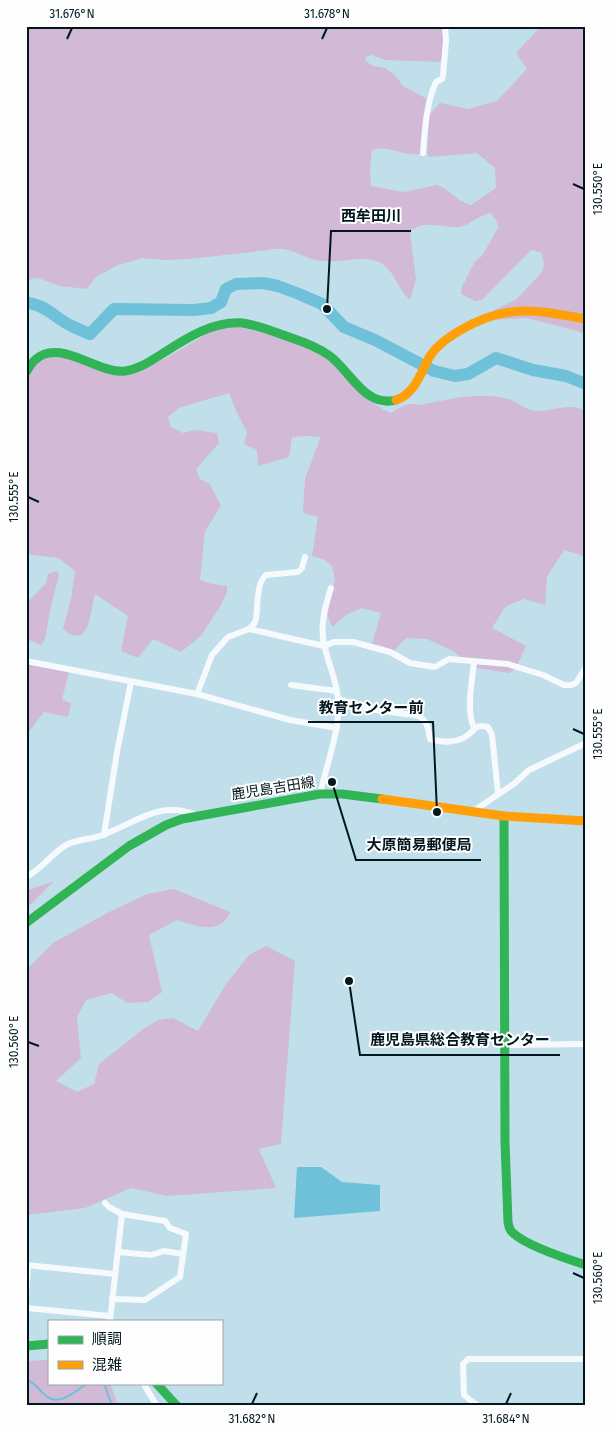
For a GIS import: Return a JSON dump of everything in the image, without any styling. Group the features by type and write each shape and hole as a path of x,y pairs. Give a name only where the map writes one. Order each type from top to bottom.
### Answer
{"street":[{"path":"423,153 426,117 432,93 436,82 442,79 443,76 446,41 445,26"},
{"path":"26,372 38,356 57,352 119,372 131,370 141,367 211,327 241,323 301,340 322,350 337,361 369,395 385,402 405,397 423,371 436,347 478,320 502,313 530,310 586,319"},
{"path":"197,694 212,655 228,638 249,629 254,624 260,584 263,578 266,575 298,572 302,568 305,557"},
{"path":"320,794 337,728 338,699 334,672 324,646 323,615 331,588"},
{"path":"249,629 324,646 334,642 353,642 390,652 410,663 435,666 449,659 474,663 508,664 543,675 564,685 576,683 586,667"},
{"path":"26,661 197,694 290,720 337,728"},
{"path":"474,663 470,708 474,727"},
{"path":"104,835 117,752 131,682"},
{"path":"291,685 337,691"},
{"path":"338,699 376,710 419,716 428,726 430,739 440,742 455,740 468,735 474,727 488,727 492,735 498,793"},
{"path":"472,812 515,783 529,770 586,743"},
{"name":"鹿児島吉田線","path":"26,923 107,862 144,837 166,825 197,816 320,794 360,795 504,816 586,821"},
{"path":"26,878 40,869 56,852 69,844 104,835 149,814 167,810 184,810 197,816"},
{"path":"504,816 507,1213 509,1228 516,1235 529,1242 573,1261 586,1264"},
{"path":"505,1044 586,1044"},
{"path":"105,1203 122,1214 165,1221 170,1228 186,1234 180,1277 145,1300 112,1299"},
{"path":"26,1308 110,1318 122,1214"},
{"path":"118,1252 151,1256 164,1251 183,1254"},
{"path":"26,1296 27,1266 115,1274"},
{"path":"26,1346 48,1344"},
{"path":"479,1406 464,1395 463,1364 468,1359 586,1359"},
{"path":"144,1384 157,1406"},
{"path":"157,1384 177,1406"}],"shaded area":[{"path":"26,26 443,26 444,57 440,62 385,60 372,55 365,57 366,61 373,66 385,68 396,76 402,85 427,99 421,154 408,154 390,149 372,150 371,186 404,192 437,185 461,201 471,205 496,188 495,168 477,153 429,157 427,153 429,115 440,103 468,109 497,101 527,69 516,53 541,26 586,26 586,315 550,309 528,308 491,312 517,299 542,272 544,264 542,253 531,250 482,300 475,301 461,294 462,287 475,261 482,256 498,228 497,222 491,213 483,215 463,226 423,225 410,232 416,279 411,298 409,299 388,269 377,261 363,259 315,260 284,249 190,259 166,260 143,258 118,265 96,277 87,289 60,286 38,278 31,279 26,283"},
{"path":"530,314 586,322 586,335 527,318 491,320 497,317"},
{"path":"237,327 282,338 317,351 329,359 369,400 391,413 408,405 474,396 508,399 533,411 574,407 586,411 586,557 564,550 547,577 545,605 524,599 506,606 492,628 526,646 516,668 509,673 477,668 451,650 427,639 406,638 393,652 383,646 372,644 381,613 362,608 346,615 332,627 326,611 335,580 332,566 323,559 312,556 318,517 303,513 305,478 321,437 292,437 289,457 258,466 257,450 244,444 247,432 229,393 179,408 168,417 171,427 183,433 195,430 217,433 219,443 196,469 200,479 210,484 221,506 205,531 200,580 227,586 227,592 201,636 181,652 153,639 138,658 121,651 128,616 95,594 90,619 84,633 79,636 72,635 63,629 71,599 75,571 58,558 26,554 26,381 29,375 40,362 56,357 63,357 112,373 128,373 153,365 214,330"},
{"path":"56,571 59,574 45,639 41,645 29,640 27,634 29,620 26,604 46,583 48,574"},
{"path":"26,664 69,671 62,700 71,703 68,717 44,712 29,732 26,740"},
{"path":"54,881 26,909 26,891"},
{"path":"174,889 230,912 221,924 214,927 192,925 177,920 149,935 162,992 148,1002 127,1003 112,993 86,1000 77,1017 81,1058 56,1081 77,1092 94,1084 99,1064 142,1030 158,1020 173,1018 198,1031 226,984 249,955 266,946 295,961 281,1144 259,1149 276,1188 167,1196 131,1188 85,1208 26,1215 26,970 53,943 109,912 147,894"},
{"path":"48,1360 48,1384 110,1384 118,1406 26,1406 26,1361"}],"water":[{"path":"297,1167 321,1167 342,1182 380,1185 380,1211 294,1218"}],"waterway":[{"path":"26,303 37,305 68,324 90,334 114,309 194,310 211,308 221,302 226,289 236,284 263,283 278,286 322,304 344,327 375,340 434,371 455,376 468,374 496,358 533,370 566,376 586,384"},
{"path":"26,1379 50,1399 56,1400 67,1397 87,1384"},
{"path":"104,1384 112,1406"}],"traffic: fast":[{"path":"26,372 35,360 45,354 55,352 67,354 114,370 130,370 146,364 183,341 211,327 242,323 254,325 316,347 338,363 367,394 385,401 396,400"},
{"path":"26,923 129,846 166,825 182,819 320,794 342,794 382,799"},
{"path":"504,816 505,1142 509,1228 519,1238 528,1243 586,1265"},
{"path":"26,1346 48,1344"},
{"path":"157,1384 177,1406"}],"traffic: slow":[{"path":"396,400 403,397 413,388 430,356 440,345 459,331 476,322 492,316 521,311 536,311 586,319"},
{"path":"382,799 504,816 586,821"}],"place":[{"name":"西牟田川","path":"327,309"},
{"name":"大原簡易郵便局","path":"332,782"},
{"name":"教育センター前","path":"437,812"},
{"name":"鹿児島県総合教育センター","path":"349,981"}]}
